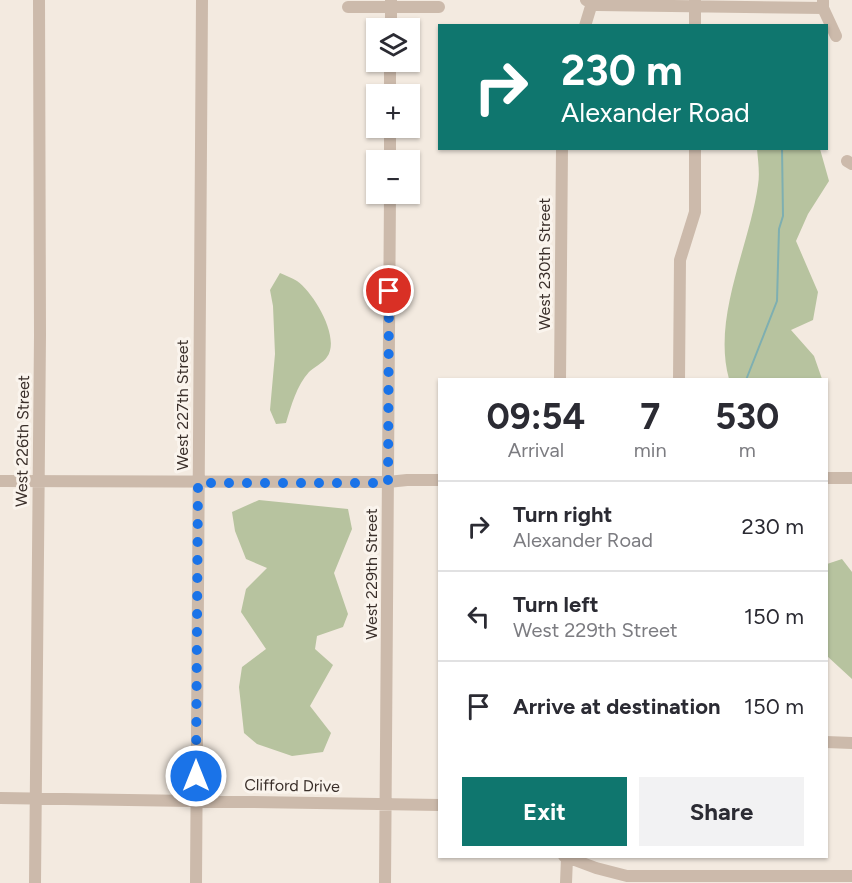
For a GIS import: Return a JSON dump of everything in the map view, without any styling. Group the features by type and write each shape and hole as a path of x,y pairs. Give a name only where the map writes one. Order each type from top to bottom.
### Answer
{"street":[{"name":"West 226th Street","path":"35,883 40,335 39,0"},
{"name":"West 227th Street","path":"196,883 202,0"},
{"path":"585,24 589,1 597,5 823,4 836,36"},
{"path":"348,7 391,3 440,7"},
{"path":"695,4 695,24"},
{"name":"West 230th Street","path":"560,378 562,150"},
{"path":"679,378 680,260 695,212 695,150"},
{"name":"West 229th Street","path":"385,883 390,204"},
{"path":"828,478 852,478"},
{"path":"0,481 388,483 407,480 438,480"},
{"path":"828,742 852,743"},
{"name":"Clifford Drive","path":"0,798 438,805"},
{"path":"565,858 566,883"},
{"path":"568,858 627,876 852,876"}],"green space":[{"path":"757,150 820,150 829,181 808,214 796,241 818,292 813,320 791,330 814,356 822,378 729,378 725,355 728,307 753,209 759,172"},
{"path":"280,273 297,281 311,295 324,316 331,339 327,357 309,372 301,383 286,423 276,424 270,410 275,354 270,290"},
{"path":"259,500 348,509 352,529 334,573 348,614 343,627 317,636 315,649 333,665 310,706 331,733 323,752 292,756 257,744 244,733 239,687 242,667 266,649 241,612 246,589 267,568 246,559 235,531 232,512"},
{"path":"842,559 852,572 852,679 828,657 828,564"}],"waterway":[{"path":"747,378 777,301 779,229 783,216 782,150"}],"route":[{"path":"196,776 198,483 388,483 389,291"}]}
